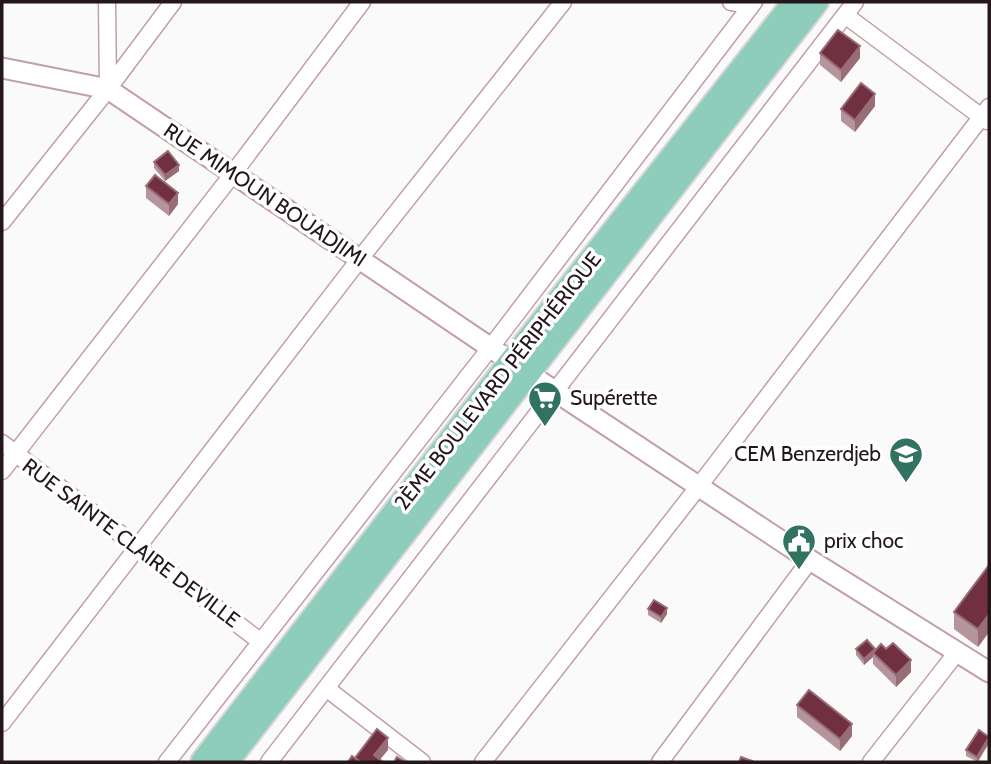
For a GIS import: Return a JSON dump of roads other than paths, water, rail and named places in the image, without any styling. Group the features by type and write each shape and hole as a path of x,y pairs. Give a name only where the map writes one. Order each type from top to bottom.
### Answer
{"main road":[{"name":"2ÈME BOULEVARD PÉRIPHÉRIQUE","path":"226,762 519,367 795,2"},
{"name":"2ÈME BOULEVARD PÉRIPHÉRIQUE","path":"203,762 816,2"}],"street":[{"path":"107,2 108,89"},
{"path":"2,222 173,2"},
{"path":"2,471 8,448 232,175 362,2"},
{"path":"2,723 359,260 563,2"},
{"path":"731,2 752,4"},
{"path":"167,762 491,347 752,4"},
{"path":"269,762 850,8 987,116 483,762"},
{"name":"RUE MIMOUN BOUADJIMI","path":"2,68 108,89 232,175 810,560 988,668"},
{"name":"RUE SAINTE CLAIRE DEVILLE","path":"8,448 261,642"},
{"path":"660,762 810,560"},
{"path":"871,762 958,651"},
{"path":"326,688 422,762"}],"place":[{"name":"Supérette","path":"545,428"},
{"name":"CEM Benzerdjeb","path":"906,484"},
{"name":"prix choc","path":"799,571"}]}
